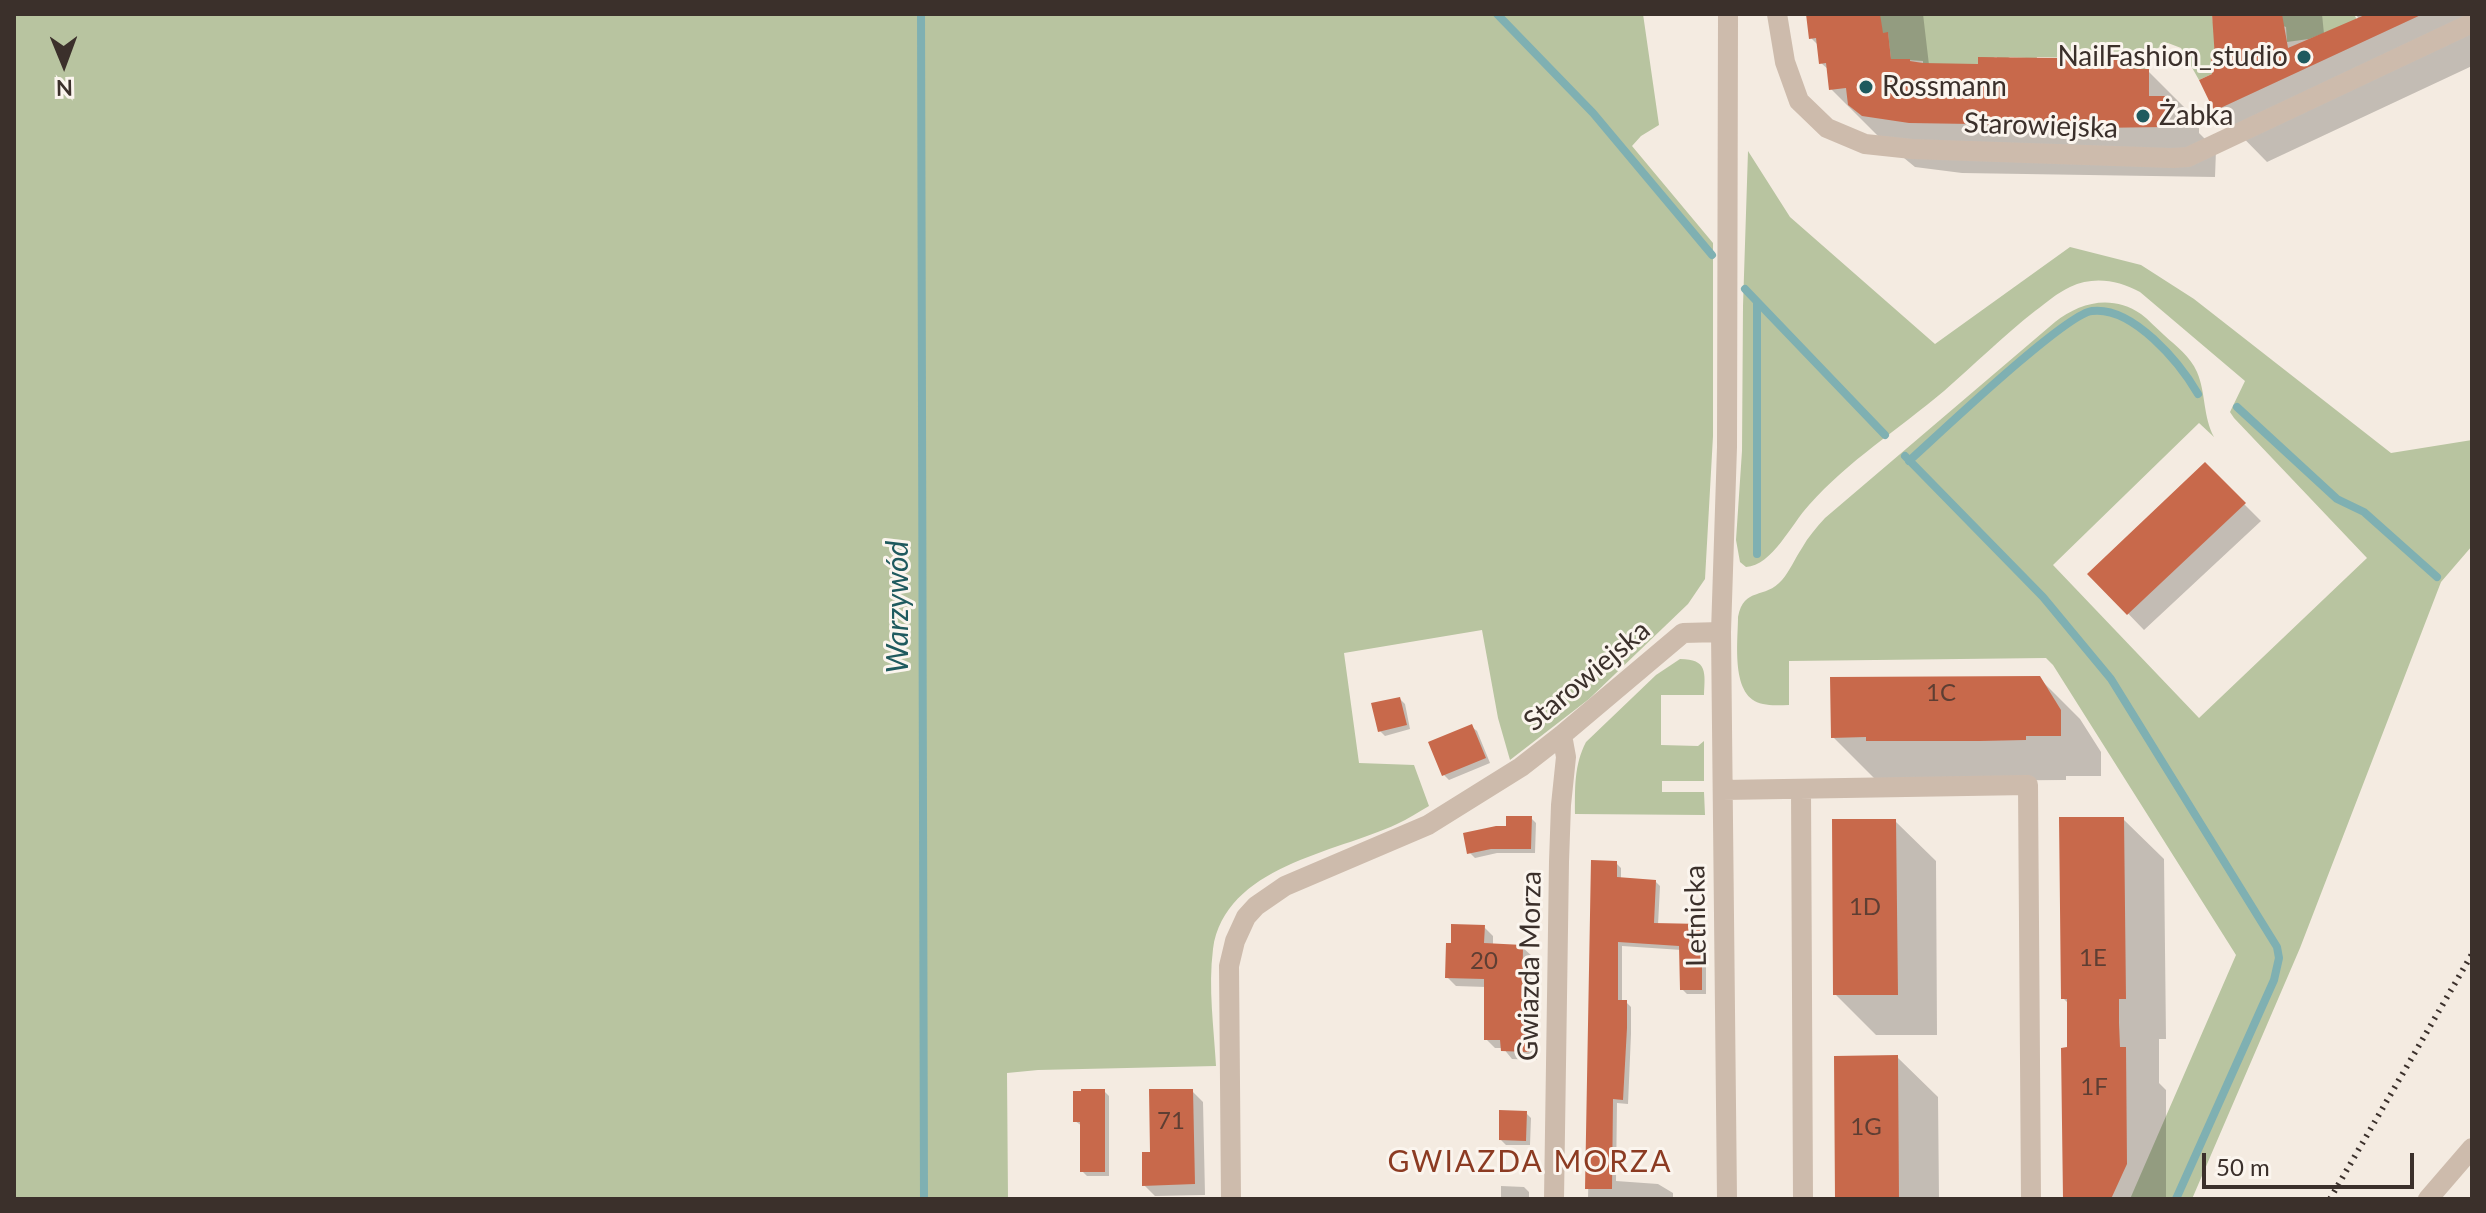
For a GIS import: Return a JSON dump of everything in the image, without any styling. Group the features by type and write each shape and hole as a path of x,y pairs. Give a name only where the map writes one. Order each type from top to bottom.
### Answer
{"street":[{"path":"1721,632 1728,433 1728,14"},
{"name":"Starowiejska","path":"1777,14 1785,62 1799,101 1827,128 1865,144 1912,149 2172,158 2188,157 2472,23"},
{"name":"Starowiejska","path":"1231,1199 1229,966 1235,941 1246,917 1285,886 1428,825 1521,767 1683,633 1721,632"},
{"name":"Letnicka","path":"1721,632 1727,1199"},
{"name":"Gwiazda Morza","path":"1554,1199 1561,805 1566,757 1562,735"},
{"path":"1723,790 2028,785 2031,1199"},
{"path":"1801,789 1803,1199"},
{"path":"2428,1199 2472,1148"}],"green space":[{"path":"14,14 1643,14 1659,125 1632,146 1713,243 1713,436 1705,579 1688,604 1589,699 1510,760 1498,718 1482,630 1344,653 1359,763 1414,765 1429,806 1397,824 1286,866 1238,899 1222,921 1213,949 1211,993 1216,1066 1007,1073 1008,1199 14,1199"},
{"path":"1880,14 2212,14 2217,58 2211,59 2212,74 2199,80 2181,48 2168,43 2150,52 2149,69 2134,69 2135,60 2091,58 2091,65 2080,58 2037,57 2036,64 2029,64 2027,58 2010,57 1997,64 1995,57 1981,65 1979,57 1978,64 1964,64 1964,73 1923,76 1923,61 1891,59 1888,33 1879,33"},
{"path":"2280,14 2354,14 2357,20 2309,39 2287,42 2286,27"},
{"path":"1748,151 1790,217 1935,344 2070,247 2141,265 2194,299 2391,453 2472,440 2472,546 2441,582 2300,948 2192,1199 2130,1199 2236,955 2053,665 2046,658 1789,661 1789,705 1766,705 1752,700 1741,680 1737,654 1738,617 1745,601 1782,580 1825,518 2055,322 2075,310 2096,303 2119,304 2141,314 2187,356 2200,380 2214,437 2199,423 2053,565 2199,718 2367,558 2234,418 2230,412 2245,381 2140,292 2114,282 2088,281 2065,289 2052,298 1944,391 1840,474 1809,505 1773,552 1755,565 1746,567 1740,562 1736,540 1742,451"},
{"path":"1680,659 1696,662 1703,669 1704,695 1661,695 1661,745 1698,746 1704,741 1704,781 1662,781 1662,792 1704,792 1705,815 1575,814 1577,768 1586,742 1656,675"}],"building":[{"path":"1806,14 1880,14 1883,33 1888,32 1891,59 1978,64 1978,57 2135,59 2134,69 2149,69 2149,96 2165,96 2165,127 1909,123 1862,116 1848,105 1846,88 1829,90 1826,63 1819,64 1816,38 1809,39"},
{"path":"2212,14 2282,14 2288,48 2367,14 2423,14 2214,111 2199,80 2212,74 2211,58 2215,58"},
{"path":"2205,462 2246,503 2127,615 2087,574"},
{"path":"2040,676 2061,710 2061,736 1980,741 1831,738 1830,677"},
{"path":"1400,697 1407,725 1378,732 1371,703"},
{"path":"1472,724 1486,758 1442,776 1428,742"},
{"path":"1506,816 1532,816 1531,849 1491,849 1467,854 1463,833 1506,826"},
{"path":"2059,817 2124,817 2126,999 2119,999 2119,1023 2120,1047 2126,1047 2127,1164 2111,1199 2063,1199 2061,1048 2067,1047 2067,999 2061,999"},
{"path":"1832,819 1896,819 1898,995 1833,995"},
{"path":"1591,860 1617,861 1617,877 1656,880 1654,923 1702,924 1702,990 1680,990 1679,946 1618,942 1618,1000 1627,1000 1627,1028 1623,1100 1613,1099 1612,1189 1585,1189"},
{"path":"1451,924 1485,925 1484,943 1523,945 1522,1021 1529,1021 1529,1052 1501,1051 1500,1040 1484,1040 1484,979 1445,978 1446,943 1451,943"},
{"path":"1898,1055 1899,1199 1835,1199 1834,1056"},
{"path":"1105,1089 1105,1172 1080,1172 1080,1122 1073,1122 1073,1091"},
{"path":"1149,1089 1193,1089 1195,1184 1142,1186 1142,1152 1150,1152"},
{"path":"1499,1110 1527,1111 1526,1141 1499,1140"}],"waterway":[{"name":"Warzywód","path":"921,14 924,1199"},
{"path":"1497,14 1593,113 1712,255"},
{"path":"1745,289 1885,435"},
{"path":"1757,303 1757,554"},
{"path":"1909,461 2030,353 2078,317 2092,311 2108,312 2139,327 2180,367 2198,394"},
{"path":"2237,407 2337,499 2364,512 2437,577"},
{"path":"1905,456 2043,597 2111,679 2277,947 2279,958 2274,980 2176,1199"}],"railway":[{"path":"2330,1199 2472,954"}],"place":[{"name":"NailFashion_studio","path":"2304,57"},
{"name":"Rossmann","path":"1866,87"},
{"name":"Żabka","path":"2143,116"}],"district":[{"name":"GWIAZDA MORZA","path":"1530,1162"}]}
